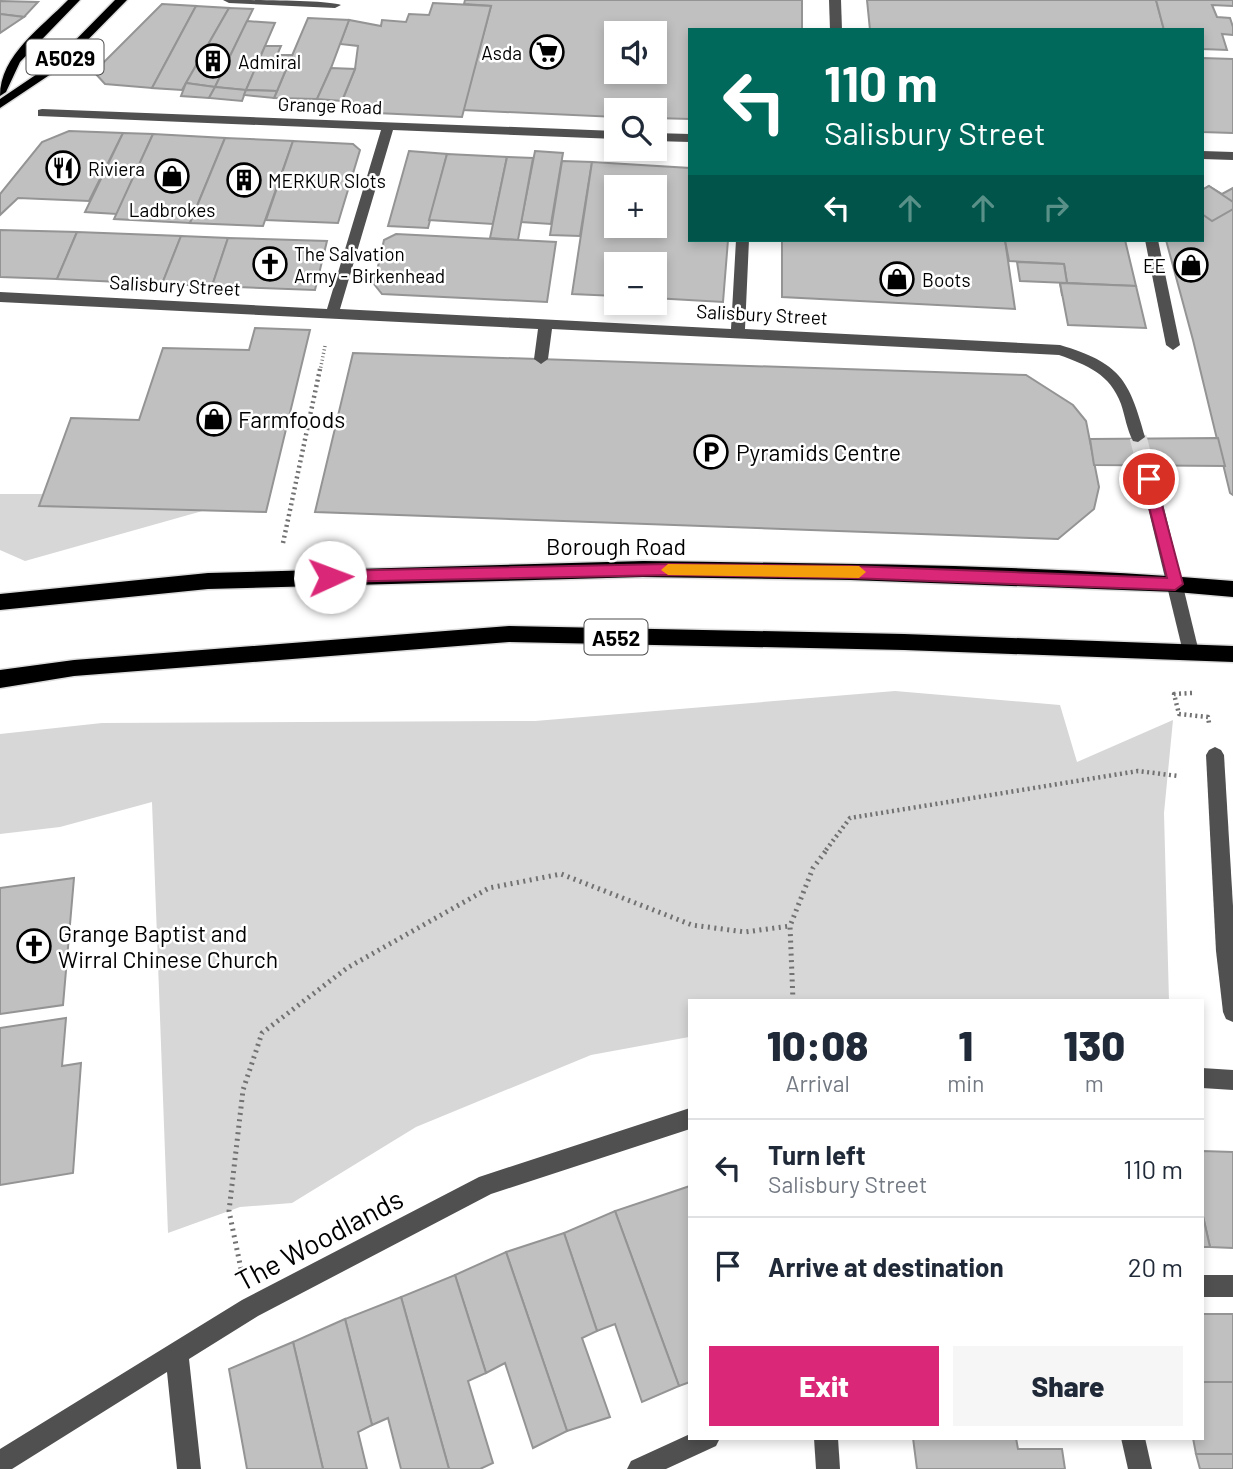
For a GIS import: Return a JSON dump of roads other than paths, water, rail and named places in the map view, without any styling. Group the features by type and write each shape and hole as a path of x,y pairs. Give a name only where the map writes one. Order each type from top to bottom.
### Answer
{"highway":[{"name":"Borough Road","path":"0,603 208,581 643,569 850,572 1175,584 1233,589"},
{"name":"A552","path":"0,679 74,668 509,634 904,642 1233,654"}],"main road":[{"name":"A5029","path":"0,92 15,61 74,0"},
{"name":"A5029","path":"0,104 56,66 121,0"},
{"path":"0,56 43,31"}],"street":[{"path":"229,0 335,5"},
{"path":"835,0 836,28"},
{"name":"Grange Road","path":"42,113 604,135"},
{"path":"332,314 388,127"},
{"path":"667,137 688,138"},
{"path":"1204,155 1233,156"},
{"path":"738,334 743,242"},
{"path":"1151,242 1173,345"},
{"name":"Salisbury Street","path":"0,297 1060,350 1099,363 1125,390 1138,436"},
{"path":"541,359 546,324"},
{"path":"1149,479 1191,652"},
{"path":"1215,755 1226,951 1233,1012"},
{"path":"1204,1078 1233,1080"},
{"name":"The Woodlands","path":"0,1462 250,1308 487,1185 688,1119"},
{"path":"1204,1286 1233,1286"},
{"path":"177,1353 189,1469"},
{"path":"639,1469 704,1440"},
{"path":"826,1440 828,1469"},
{"path":"1133,1440 1140,1469"}],"tunnel":[{"path":"1138,437 1149,479"}],"place":[{"name":"Asda","path":"547,52"},
{"name":"Admiral","path":"213,61"},
{"name":"Riviera","path":"63,168"},
{"name":"Ladbrokes","path":"172,176"},
{"name":"MERKUR Slots","path":"244,180"},
{"name":"The Salvation Army - Birkenhead","path":"270,264"},
{"name":"EE","path":"1191,265"},
{"name":"Boots","path":"897,279"},
{"name":"Farmfoods","path":"214,419"},
{"name":"Pyramids Centre","path":"711,452"},
{"name":"Grange Baptist and Wirral Chinese Church","path":"34,946"}]}
